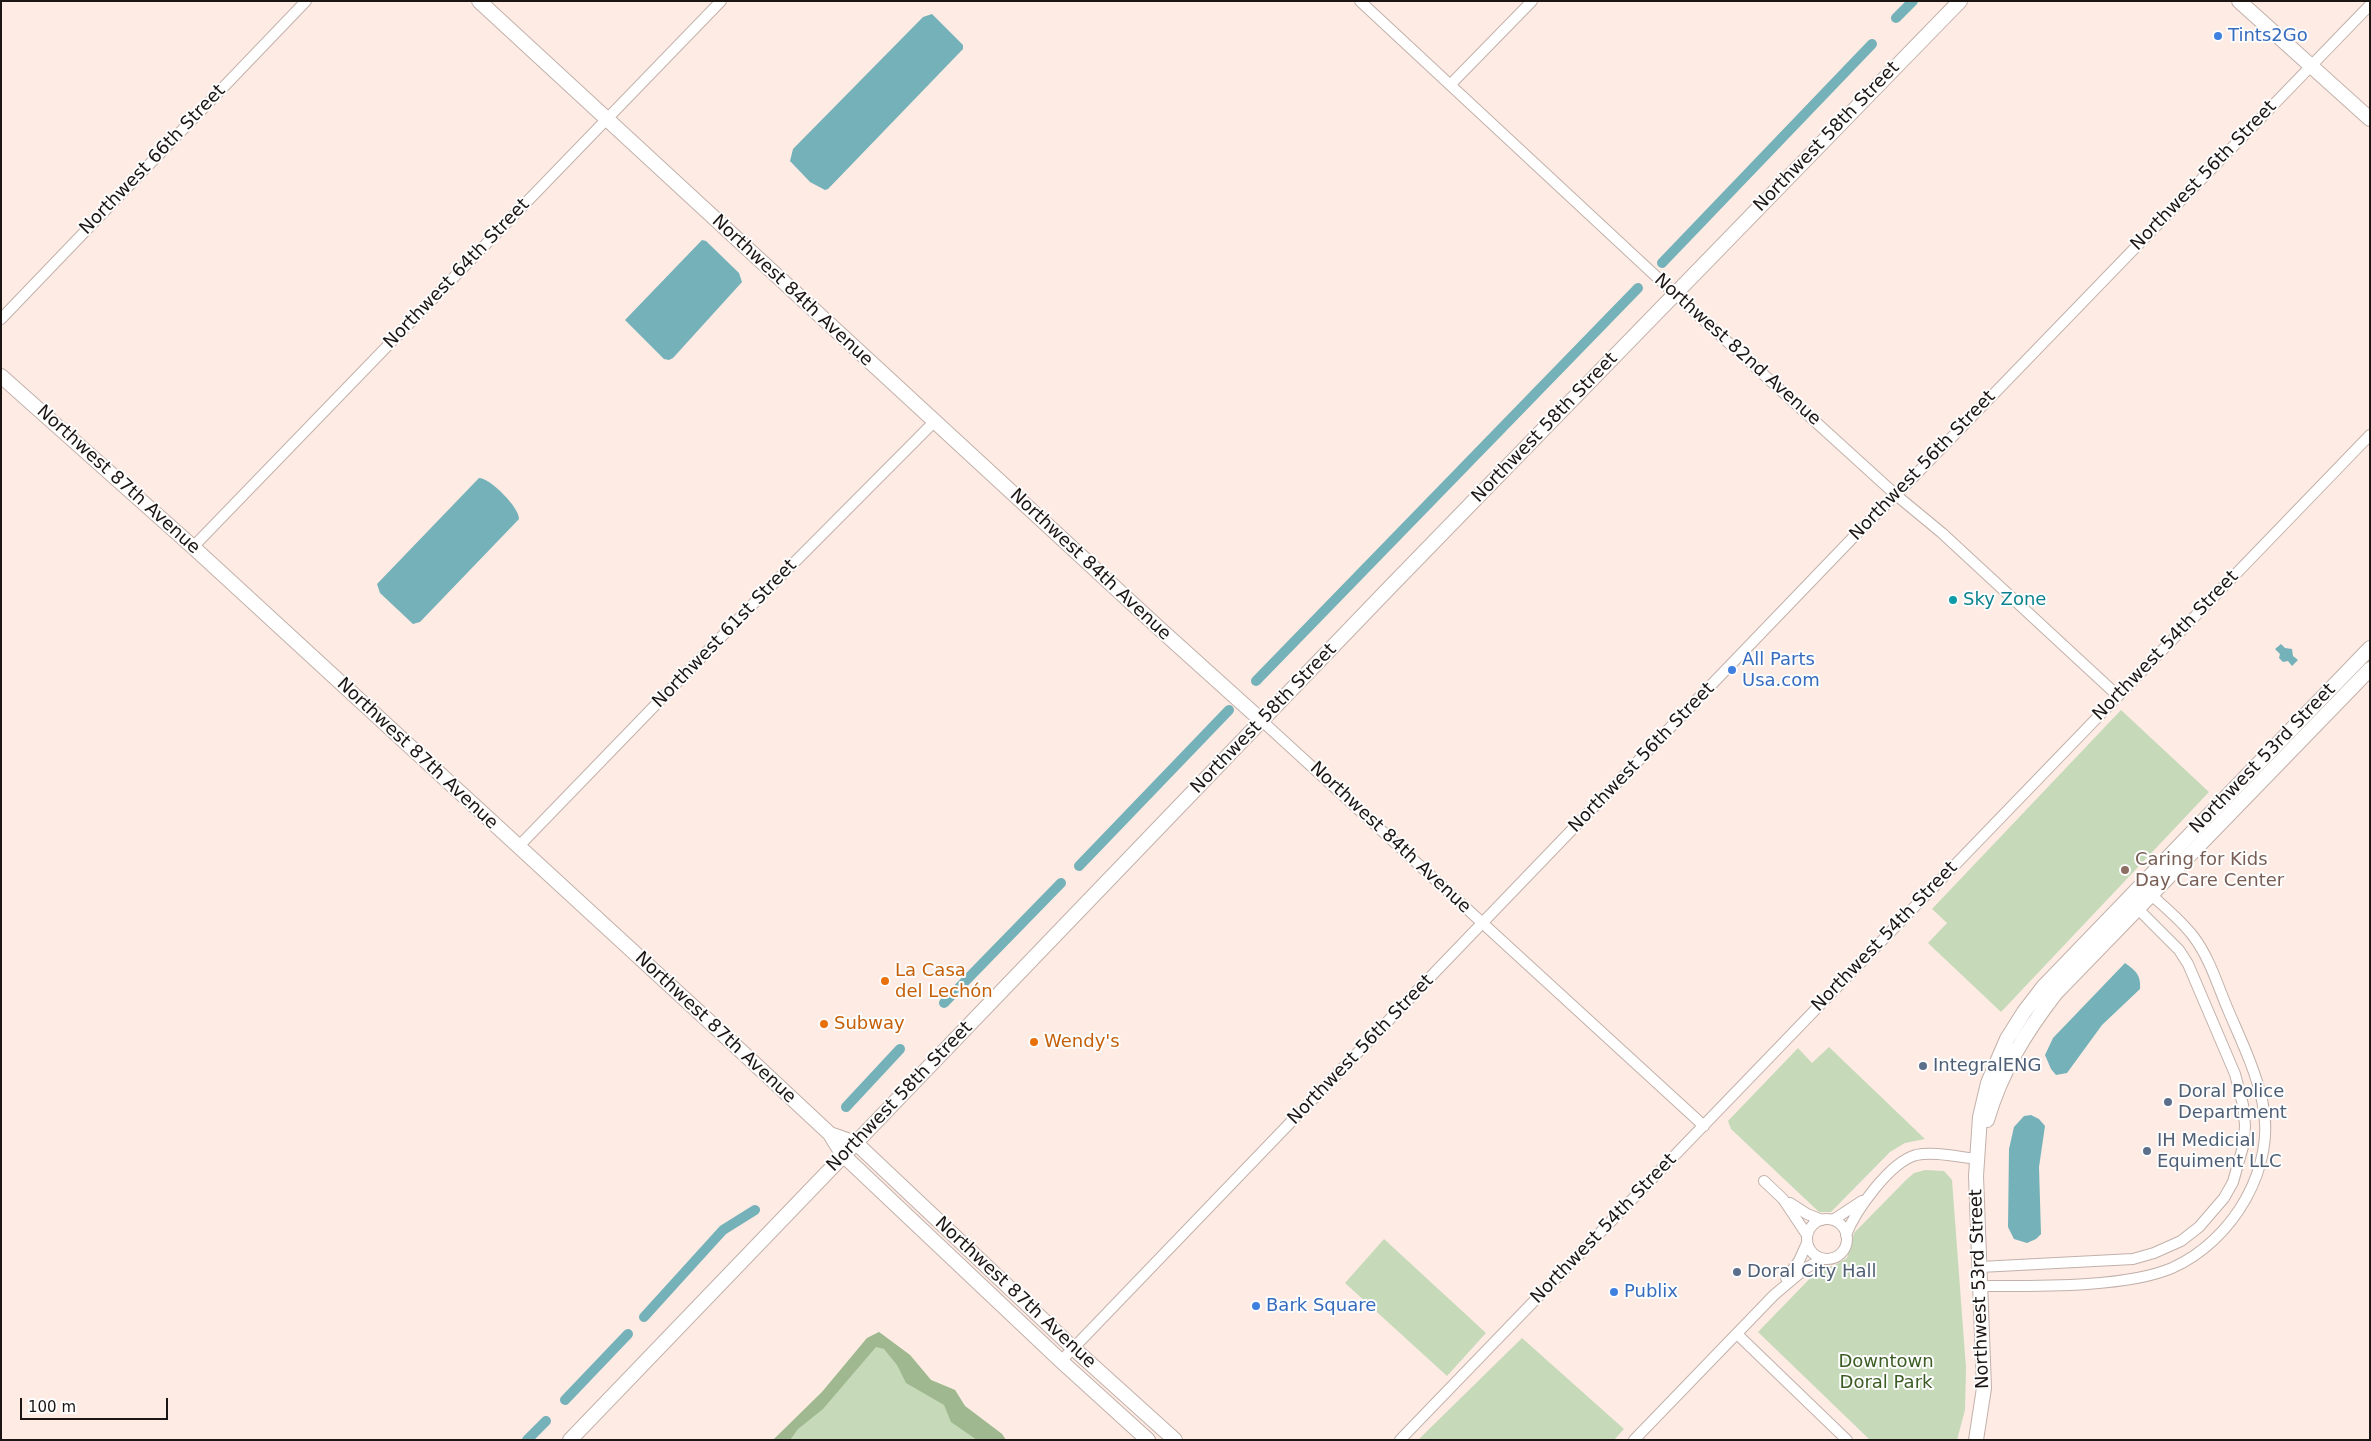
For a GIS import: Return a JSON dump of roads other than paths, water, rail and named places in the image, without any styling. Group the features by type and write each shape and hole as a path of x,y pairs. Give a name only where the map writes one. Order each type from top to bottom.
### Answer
{"main road":[{"name":"Northwest 84th Avenue","path":"479,1 934,422 1262,721"},
{"name":"Northwest 58th Street","path":"570,1440 1262,721 1960,1"},
{"path":"2239,1 2370,120"},
{"name":"Northwest 87th Avenue","path":"1,376 193,547 830,1134 843,1155 1060,1361 1148,1440"},
{"name":"Northwest 53rd Street","path":"1979,1139 2012,1058 2032,1024 2055,994 2133,904 2370,648"},
{"name":"Northwest 53rd Street","path":"2146,890 2370,669"},
{"name":"Northwest 53rd Street","path":"1976,1440 1984,1388 1977,1159 1980,1117 1986,1090 2007,1039 2024,1012 2044,986 2133,904"},
{"path":"2007,1039 2012,1058"},
{"name":"Northwest 87th Avenue","path":"830,1134 856,1143 1072,1347 1174,1440"}],"street":[{"name":"Northwest 66th Street","path":"1,319 306,1"},
{"name":"Northwest 64th Street","path":"193,547 720,1"},
{"name":"Northwest 82nd Avenue","path":"1360,1 1675,294 1896,495 1942,533 2118,695"},
{"path":"1450,86 1532,1"},
{"name":"Northwest 56th Street","path":"1060,1361 1483,924 1867,523 2370,5"},
{"name":"Northwest 61st Street","path":"518,847 755,602 934,422"},
{"name":"Northwest 54th Street","path":"1400,1440 2370,435"},
{"path":"2344,674 2355,684"},
{"name":"Northwest 84th Avenue","path":"1262,721 1704,1126"},
{"path":"1981,1286 2108,1281 2160,1273 2190,1258 2220,1234 2233,1219 2250,1191 2258,1171 2265,1123 2263,1101 2252,1067 2203,952 2193,936 2146,890"},
{"path":"1980,1268 2133,1259 2181,1241 2199,1227 2224,1198 2233,1182 2244,1142 2245,1125 2243,1105 2235,1074 2200,991 2179,950 2133,904"},
{"path":"2200,991 2216,983"},
{"path":"1634,1440 1774,1295 1806,1268 1823,1259 1832,1258 1841,1252 1845,1246 1846,1235 1869,1196 1898,1166 1916,1155 1977,1159"},
{"path":"1764,1182 1782,1199 1807,1214 1842,1226 1846,1235"},
{"path":"1774,1295 1799,1261 1812,1225 1827,1220 1869,1196"},
{"path":"1782,1199 1807,1239 1813,1253 1823,1259"},
{"path":"1737,1334 1848,1440"}],"water":[{"path":"932,14 963,45 963,49 828,189 825,190 810,182 790,161 793,149 923,17"},
{"path":"702,240 706,241 739,273 742,282 673,358 669,360 664,359 625,320"},
{"path":"479,478 484,479 497,488 510,501 519,519 420,622 413,624 380,593 377,584"},
{"path":"2281,644 2285,648 2292,649 2293,656 2298,660 2292,666 2288,661 2283,662 2279,658 2280,654 2275,649"},
{"path":"2125,963 2137,974 2140,980 2140,989 2102,1025 2067,1073 2056,1075 2045,1055 2053,1038"},
{"path":"2031,1115 2039,1119 2045,1126 2039,1167 2041,1234 2036,1239 2027,1243 2014,1239 2008,1227 2009,1149 2014,1127 2024,1116"}],"waterway":[{"path":"1896,18 1913,1"},
{"path":"1662,263 1872,44"},
{"path":"1256,681 1638,288"},
{"path":"1079,866 1229,710"},
{"path":"944,1003 1061,883"},
{"path":"846,1107 900,1049"},
{"path":"644,1317 723,1230 755,1210"},
{"path":"565,1400 628,1334"},
{"path":"527,1440 546,1421"}],"place":[{"name":"Tints2Go","path":"2218,36"},
{"name":"Sky Zone","path":"1953,600"},
{"name":"All Parts Usa.com","path":"1732,670"},
{"name":"Caring for Kids Day Care Center","path":"2125,870"},
{"name":"La Casa del Lechón","path":"885,981"},
{"name":"Subway","path":"824,1024"},
{"name":"Wendy's","path":"1034,1042"},
{"name":"IntegralENG","path":"1923,1066"},
{"name":"Doral Police Department","path":"2168,1102"},
{"name":"IH Medicial Equiment LLC","path":"2147,1151"},
{"name":"Doral City Hall","path":"1737,1272"},
{"name":"Publix","path":"1614,1292"},
{"name":"Bark Square","path":"1256,1306"}],"park label":[{"name":"Downtown Doral Park","path":"1886,1372"}]}
